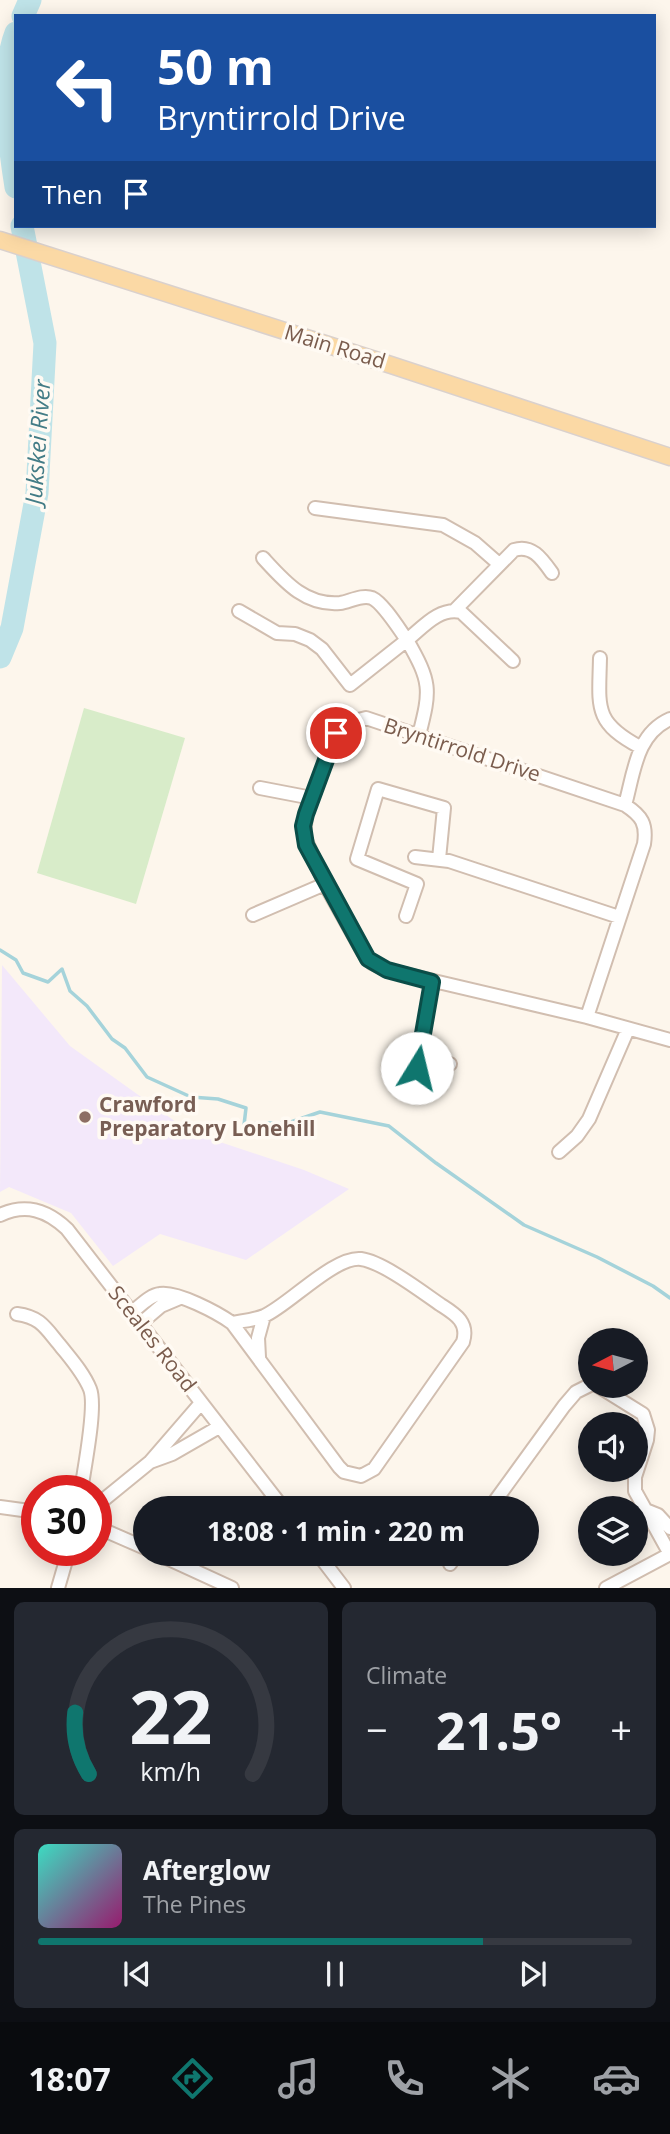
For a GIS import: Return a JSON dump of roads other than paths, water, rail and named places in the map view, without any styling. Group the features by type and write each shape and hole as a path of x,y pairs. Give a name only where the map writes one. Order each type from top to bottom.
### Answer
{"main road":[{"name":"Main Road","path":"0,240 670,457"}],"street":[{"path":"315,508 443,524 475,543 499,564"},
{"path":"454,611 499,564 521,547 537,553 552,572"},
{"path":"263,558 304,597 331,603 364,597 375,600 407,640 428,686 419,735"},
{"path":"239,611 277,634 295,634 310,640 322,649 350,685 437,615 454,611 461,612 513,661"},
{"path":"600,659 601,713 620,736 640,747"},
{"name":"Bryntirrold Drive","path":"625,804 366,718 343,724 336,733 303,826 306,845 325,884 368,959 387,970 587,1017 670,1040"},
{"path":"587,1017 644,844 646,832 643,821 638,813 625,804 640,747 658,725 670,719"},
{"path":"260,788 312,798"},
{"path":"406,916 417,884 357,859 378,789 444,808 439,859"},
{"path":"415,858 439,859 619,917"},
{"path":"253,915 325,884"},
{"path":"417,1068 432,982"},
{"path":"559,1152 577,1136 589,1119 628,1029"},
{"path":"393,1071 450,1064"},
{"name":"Sceales Road","path":"0,1214 16,1208 28,1208 45,1212 58,1220 274,1496"},
{"path":"132,1312 157,1294 167,1294 213,1310 232,1323 339,1467 344,1472 360,1476 374,1469 466,1334 461,1320 443,1306 395,1275 368,1261 357,1259 340,1265 264,1316 232,1323"},
{"path":"141,1323 160,1306 180,1298"},
{"path":"17,1314 40,1321 74,1363 90,1388 92,1407 83,1475"},
{"path":"259,1358 258,1338 264,1316"},
{"path":"499,1496 578,1392"},
{"path":"619,1398 633,1406 646,1422 647,1440 635,1483 638,1496"},
{"path":"112,1494 150,1462 201,1403"},
{"path":"150,1462 172,1454 219,1427"},
{"path":"0,1507 21,1510"},
{"path":"648,1511 658,1515 670,1528"},
{"path":"606,1588 670,1554 650,1521 648,1511"},
{"path":"112,1536 133,1544"},
{"path":"58,1588 64,1566"},
{"path":"184,1566 232,1588"},
{"path":"327,1566 344,1588"}],"waterway":[{"name":"Jukskei River","path":"24,14 30,0"},
{"name":"Jukskei River","path":"14,39 7,88 14,171"},
{"name":"Jukskei River","path":"0,657 12,628 37,493 45,343 22,228"},
{"path":"0,950 16,960 23,973 48,982 62,969 70,991 87,1006 112,1039 125,1048 147,1077 191,1097 218,1099 246,1108 244,1125 288,1123 320,1112 389,1126 524,1225 597,1257 653,1286 670,1298"}],"place":[{"name":"Crawford Preparatory Lonehill","path":"85,1117"}]}
